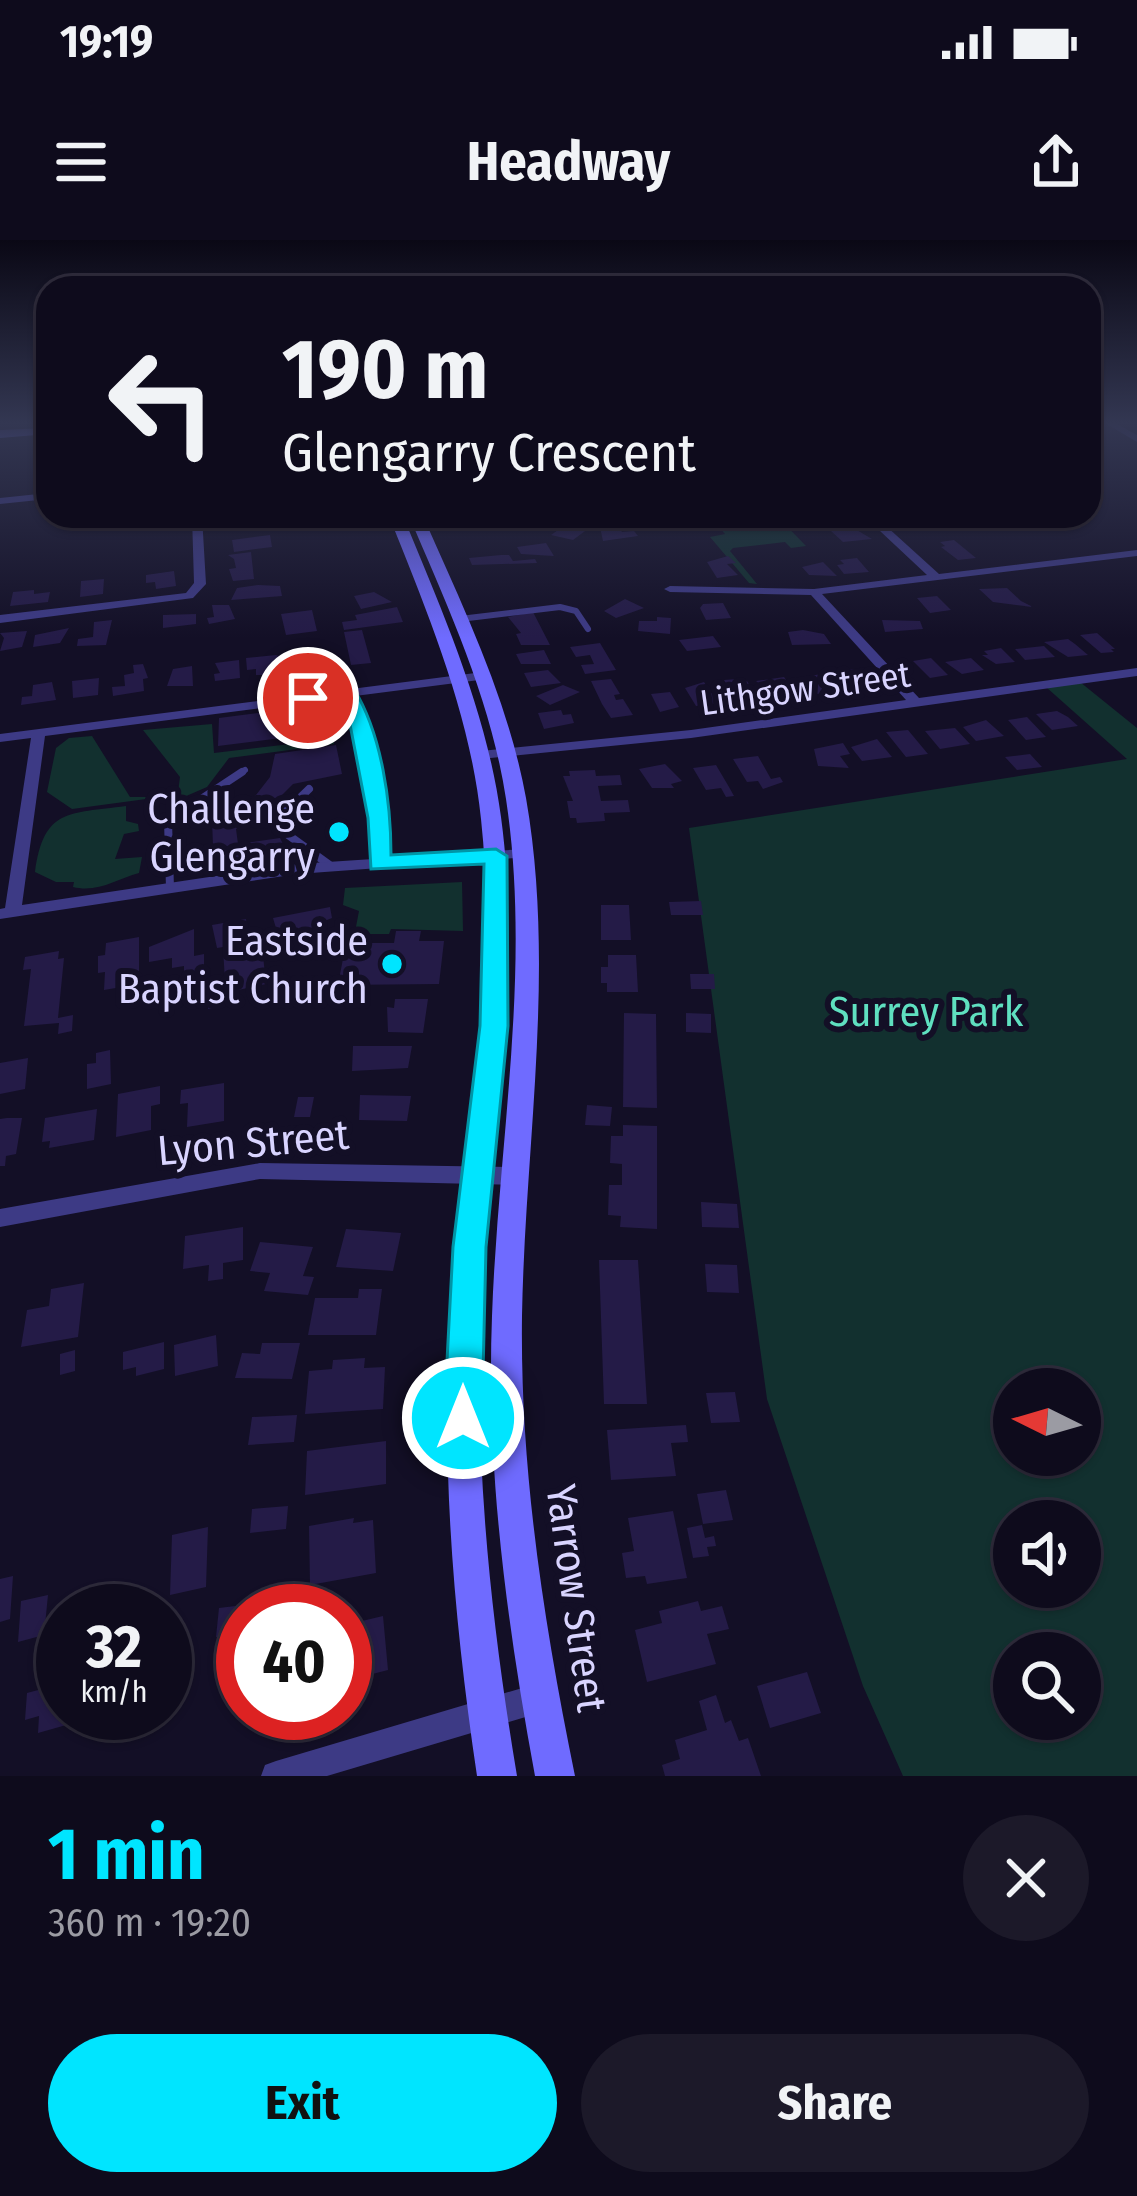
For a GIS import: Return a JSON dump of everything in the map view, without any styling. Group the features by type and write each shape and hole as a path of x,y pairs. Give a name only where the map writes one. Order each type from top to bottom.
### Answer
{"street":[{"path":"0,520 3,500 36,497"},
{"path":"0,619 189,596 200,584 198,528"},
{"path":"401,528 460,679 481,755 496,856 494,1026 465,1310 463,1454 475,1621 497,1776"},
{"name":"Yarrow Street","path":"421,528 483,676 506,752 524,854 529,998 507,1313 508,1434 539,1698 555,1776"},
{"path":"882,528 936,577"},
{"path":"669,590 814,592 1137,554"},
{"path":"814,592 916,703"},
{"name":"Lithgow Street","path":"481,755 662,738 1137,672"},
{"path":"0,738 483,676"},
{"path":"39,733 7,913 331,866 524,854"},
{"name":"Lyon Street","path":"0,1218 193,1179 260,1171 516,1176"},
{"path":"277,1776 539,1698"}],"lane":[{"path":"460,619 560,607 576,610 588,629"},
{"path":"347,694 358,714 380,818 379,863"},
{"path":"170,888 168,821 244,770"},
{"path":"309,789 273,824 331,866"}],"green space":[{"path":"720,528 789,528 806,546 791,548 785,542 733,548 730,551 757,584 749,583 710,537 725,534"},
{"name":"Surrey Park","path":"1080,682 1137,728 1137,1776 903,1776 863,1686 767,1399 689,828 1127,759 1046,687"},
{"path":"212,724 214,753 334,739 334,744 229,758 207,787 177,800 180,777 143,730"},
{"path":"92,736 130,797 161,797 72,809 47,792 56,748 69,738"},
{"path":"126,806 126,821 138,824 139,831 124,834 115,859 142,857 139,873 82,888 35,872 52,825 74,814"},
{"path":"462,882 463,931 391,929 389,934 360,934 355,932 359,911 343,905 345,888"}],"building":[{"path":"561,528 589,528 573,540 551,535"},
{"path":"600,528 634,531 638,536 603,541"},
{"path":"855,529 872,539 843,542 831,531"},
{"path":"270,535 272,547 234,552 232,540"},
{"path":"954,540 976,558 958,560 941,547 945,546 940,542"},
{"path":"546,543 554,556 521,554 517,547"},
{"path":"251,552 254,579 233,581 229,569 236,568 228,555"},
{"path":"509,555 513,561 535,559 537,563 472,565 469,558"},
{"path":"728,556 736,563 727,564 738,575 717,578 707,562"},
{"path":"857,558 869,572 844,574 837,565 844,564 840,560"},
{"path":"823,562 837,576 809,575 802,567"},
{"path":"174,571 176,586 156,589 155,582 146,583 146,575"},
{"path":"104,579 103,594 80,597 81,581"},
{"path":"280,586 282,596 231,600 237,588"},
{"path":"1007,588 1033,607 993,602 979,589"},
{"path":"34,590 34,594 50,592 48,602 10,606 13,592"},
{"path":"374,592 392,602 361,609 354,596"},
{"path":"937,596 951,610 930,613 917,598"},
{"path":"625,599 644,608 616,618 604,611"},
{"path":"723,603 731,618 706,620 700,608 703,604"},
{"path":"212,605 229,605 235,619 209,624 207,618 214,617"},
{"path":"397,607 403,622 344,630 342,622 357,620 355,615"},
{"path":"312,610 317,631 286,635 281,614"},
{"path":"533,612 550,645 521,645 516,634 521,633 508,617"},
{"path":"196,614 196,624 163,628 163,615"},
{"path":"657,617 671,618 670,634 638,631 639,621 657,621"},
{"path":"112,620 106,645 77,646 78,639 93,637 94,622"},
{"path":"882,620 920,621 923,629 885,632"},
{"path":"69,628 60,643 33,647 35,635"},
{"path":"362,630 371,663 351,665 344,632"},
{"path":"27,631 22,647 0,651 4,638 0,633"},
{"path":"788,632 824,634 831,644 792,645"},
{"path":"1097,633 1114,652 1101,653 1080,635"},
{"path":"713,636 721,647 687,651 679,640"},
{"path":"1068,639 1088,655 1068,657 1044,642"},
{"path":"600,643 616,670 585,674 581,665 594,664 590,655 576,657 570,647"},
{"path":"1044,646 1055,657 1025,660 1015,649"},
{"path":"1001,648 1015,662 996,664 982,655 988,655 984,651"},
{"path":"544,650 551,664 521,664 516,654"},
{"path":"298,654 319,654 323,668 302,671"},
{"path":"276,655 283,662 278,663 282,665 280,675 247,670 246,658"},
{"path":"931,658 948,675 930,678 913,661"},
{"path":"971,658 984,670 962,674 945,662"},
{"path":"239,660 240,678 215,681 214,674 220,673 215,663"},
{"path":"143,664 148,678 143,679 144,691 113,696 112,687 125,686 124,675 134,673 133,665"},
{"path":"192,666 193,686 167,686 173,669"},
{"path":"855,669 872,686 851,689 835,672"},
{"path":"548,670 561,683 531,687 524,673"},
{"path":"827,673 838,691 817,694 798,678"},
{"path":"784,677 793,689 769,692 756,681"},
{"path":"99,678 98,695 73,698 72,681"},
{"path":"611,679 620,694 614,695 616,700 623,699 633,715 611,718 602,704 591,681"},
{"path":"724,680 747,681 757,697 728,698 723,691 730,690"},
{"path":"52,682 56,700 21,705 22,697 32,696 33,685"},
{"path":"704,682 718,703 696,706 685,688"},
{"path":"563,685 580,692 550,705 536,696"},
{"path":"670,692 679,707 660,712 651,694"},
{"path":"338,703 343,730 218,746 219,718"},
{"path":"561,710 563,715 571,714 574,723 544,729 538,713"},
{"path":"1057,711 1078,726 1052,730 1036,714"},
{"path":"1027,717 1046,737 1026,740 1008,720"},
{"path":"986,720 1004,736 976,741 963,727"},
{"path":"955,728 970,744 940,749 925,731"},
{"path":"908,730 928,754 906,757 886,732"},
{"path":"877,739 892,757 862,761 851,747"},
{"path":"843,743 850,754 840,756 849,768 818,766 814,749"},
{"path":"336,745 342,774 293,784 265,812 236,829 238,844 280,838 292,862 214,874 212,819 256,795 270,777 275,754"},
{"path":"1030,754 1042,767 1017,770 1005,757"},
{"path":"758,756 771,779 780,777 783,782 763,789 758,781 747,782 733,759"},
{"path":"665,764 682,781 671,784 674,788 652,788 639,769"},
{"path":"716,765 734,796 726,797 721,788 706,790 693,768"},
{"path":"595,770 596,776 620,775 622,785 598,786 601,801 628,800 630,812 604,813 605,821 577,823 570,818 567,801 573,801 563,776 570,776 569,771"},
{"path":"701,901 703,915 671,915 669,902"},
{"path":"601,905 629,905 631,940 601,940"},
{"path":"330,907 332,918 312,926 314,945 276,951 273,918"},
{"path":"246,919 249,945 262,946 266,984 238,990 240,1003 208,1009 207,995 231,990 230,981 225,982 223,947 217,948 212,925"},
{"path":"194,929 194,956 204,954 204,970 184,973 184,966 172,968 172,958 149,962 149,947"},
{"name":"Eastside Baptist Church","path":"396,931 421,931 419,941 444,941 439,984 338,985 346,943 394,943"},
{"path":"139,937 139,984 104,990 105,972 98,973 98,956 105,955 106,943"},
{"path":"59,951 58,959 64,958 58,1018 73,1015 72,1031 58,1034 59,1023 24,1026 31,969 23,970 25,957"},
{"path":"608,955 636,955 638,992 607,992 607,983 601,983 601,967 608,967"},
{"path":"690,974 714,974 715,989 691,989"},
{"path":"395,999 428,999 423,1033 388,1032 387,1007 394,1008"},
{"path":"624,1013 656,1014 657,1108 623,1107"},
{"path":"686,1013 711,1014 711,1033 686,1032"},
{"path":"353,1046 412,1046 408,1068 352,1071"},
{"path":"110,1050 111,1084 87,1089 87,1064 96,1063 96,1053"},
{"path":"28,1058 25,1089 0,1094 0,1063"},
{"path":"224,1083 224,1121 187,1127 188,1103 180,1104 181,1090"},
{"path":"160,1086 160,1104 151,1106 151,1130 116,1137 118,1094"},
{"path":"360,1095 411,1096 407,1121 359,1120"},
{"path":"298,1097 314,1097 310,1117 294,1117"},
{"path":"587,1105 612,1107 610,1126 585,1125"},
{"path":"97,1109 94,1140 49,1148 50,1141 42,1142 45,1118"},
{"path":"22,1118 16,1154 6,1156 5,1166 0,1166 0,1119"},
{"path":"623,1125 657,1126 657,1229 620,1227 621,1216 608,1215 609,1185 622,1185 622,1164 610,1163 611,1136 623,1136"},
{"path":"701,1202 737,1204 739,1228 702,1227"},
{"path":"243,1227 243,1260 223,1263 223,1279 208,1281 209,1265 183,1269 185,1236"},
{"path":"346,1229 401,1233 393,1271 336,1267"},
{"path":"260,1242 313,1247 303,1276 314,1277 308,1295 264,1291 270,1273 250,1271"},
{"path":"599,1260 638,1260 647,1404 604,1404"},
{"path":"705,1264 737,1265 739,1293 707,1292"},
{"path":"84,1283 78,1337 21,1347 27,1310 49,1306 51,1289"},
{"path":"359,1289 382,1289 376,1335 308,1335 315,1298 358,1298"},
{"path":"216,1335 218,1366 175,1376 174,1345"},
{"path":"164,1342 164,1369 136,1376 136,1367 123,1370 123,1352"},
{"path":"262,1343 300,1343 292,1379 235,1378 242,1353 260,1354"},
{"path":"75,1350 75,1371 60,1375 60,1354"},
{"path":"365,1358 364,1368 385,1367 383,1409 305,1414 309,1371 332,1369 333,1360"},
{"path":"735,1392 740,1422 711,1423 706,1393"},
{"path":"297,1415 294,1442 248,1445 252,1417"},
{"path":"686,1425 688,1442 671,1443 676,1476 611,1480 607,1430"},
{"path":"386,1441 386,1484 305,1495 307,1451"},
{"path":"726,1490 733,1520 703,1524 697,1494"},
{"path":"288,1506 286,1529 250,1533 252,1509"},
{"path":"673,1511 687,1578 647,1584 645,1576 626,1578 622,1553 634,1551 628,1518"},
{"path":"354,1518 353,1523 373,1520 376,1573 310,1584 309,1526"},
{"path":"702,1525 705,1538 714,1536 716,1546 707,1547 709,1556 693,1558 687,1528"},
{"path":"208,1527 206,1587 192,1590 192,1584 170,1584 172,1535"},
{"path":"13,1576 10,1619 0,1622 0,1579"},
{"path":"36,1598 36,1637 18,1642 21,1601"},
{"path":"698,1601 701,1611 722,1606 729,1629 707,1634 716,1664 647,1682 635,1630 662,1623 659,1611"},
{"path":"383,1616 388,1670 372,1674 372,1619"},
{"path":"807,1672 821,1713 770,1728 757,1686"},
{"path":"36,1691 36,1717 25,1720 27,1693"},
{"path":"716,1695 725,1723 731,1720 739,1741 748,1738 761,1776 665,1776 662,1765 680,1759 675,1740 707,1730 699,1701"}],"place":[{"name":"Challenge Glengarry","path":"339,832"},
{"name":"Eastside Baptist Church","path":"392,964"}],"route":[{"path":"308,698 347,694 358,714 380,818 379,863 496,856 494,1026 470,1247 463,1418"}]}
